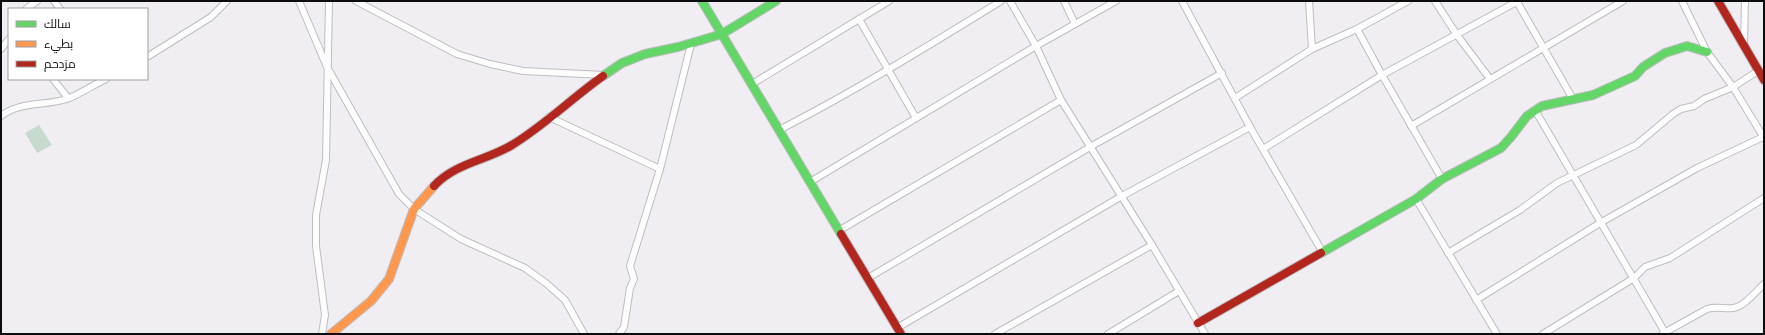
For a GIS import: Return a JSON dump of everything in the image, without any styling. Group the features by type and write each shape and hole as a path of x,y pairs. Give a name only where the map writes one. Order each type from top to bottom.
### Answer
{"street":[{"path":"27,8 37,1"},
{"path":"148,56 211,17 227,1"},
{"path":"299,1 327,67 393,185 414,209 461,239 525,268 547,284 564,300 584,334"},
{"path":"322,334 325,315 316,246 316,215 326,160 329,1"},
{"path":"356,1 457,54 490,64 523,71 604,75"},
{"path":"702,1 899,331 1122,196 1250,128"},
{"path":"331,334 371,301 389,279 414,209 438,182 465,165 511,146 533,131 604,75 622,64 645,54 691,44 722,34 776,1"},
{"path":"752,84 889,1"},
{"path":"779,130 889,70 1001,1"},
{"path":"1010,1 1036,46 1061,100 1122,196 1205,334"},
{"path":"1064,1 1075,24"},
{"path":"810,182 1036,46 1116,1"},
{"path":"1182,1 1222,73 1250,128 1323,253"},
{"path":"1309,1 1312,49"},
{"path":"1234,98 1312,49 1357,28 1408,1"},
{"path":"1435,1 1457,35 1490,79"},
{"path":"1412,126 1623,1"},
{"path":"1476,300 1600,223 1697,168 1764,137 1733,87 1707,52 1682,1"},
{"path":"1718,1 1764,80"},
{"path":"1744,47 1745,1"},
{"path":"1263,150 1382,75 1517,2 1573,99"},
{"path":"859,19 916,118"},
{"path":"1357,28 1382,75 1442,179"},
{"path":"1,49 8,40"},
{"path":"619,334 624,327 630,288 634,279 630,266 660,169 691,44"},
{"path":"1198,323 1416,199 1442,179 1501,148 1507,144 1522,121 1542,106 1593,95 1635,76 1643,67 1665,53 1686,46 1707,52"},
{"path":"1448,253 1503,221 1573,174 1636,145 1660,124 1681,109 1694,106 1704,99 1733,87 1758,71"},
{"path":"868,278 1090,147 1222,73"},
{"path":"55,80 68,98"},
{"path":"1,116 17,107 31,104 43,104 68,98 104,80"},
{"path":"840,230 1061,100"},
{"path":"1535,110 1600,223 1634,278 1664,333 1707,309 1713,307 1734,308 1746,301 1764,284"},
{"path":"549,117 660,169"},
{"path":"1543,334 1634,278 1645,267 1670,258 1764,198"},
{"path":"1416,199 1497,334"},
{"path":"995,334 1152,245"},
{"path":"1108,334 1179,292"}],"green space":[{"path":"39,125 52,145 37,153 25,133"}],"traffic: fast":[{"path":"702,1 841,234"},
{"path":"603,76 622,63 645,54 678,47 722,34 776,1"},
{"path":"1321,253 1416,199 1442,179 1501,148 1527,116 1542,106 1593,95 1635,76 1643,67 1665,53 1687,46 1707,52"}],"traffic: slow":[{"path":"331,334 371,301 389,279 414,209 434,186"}],"traffic: jam":[{"path":"1718,1 1764,80"},
{"path":"434,186 442,178 452,172 512,145 547,120 603,76"},
{"path":"841,234 901,334"},
{"path":"1198,323 1321,253"}]}
